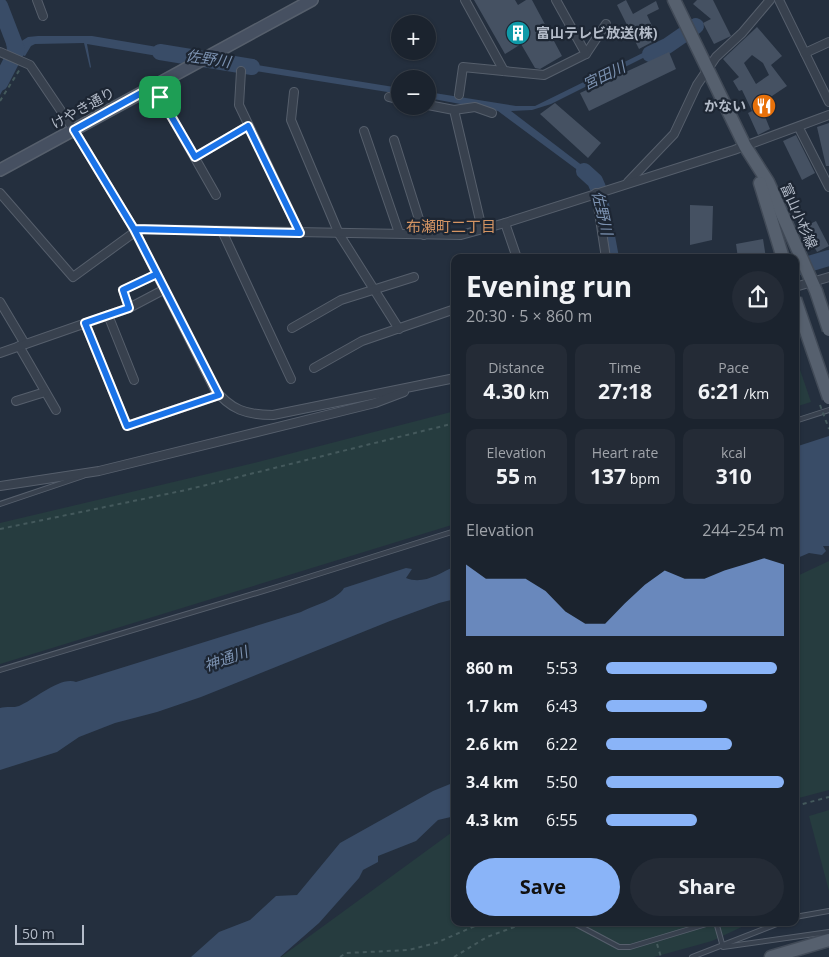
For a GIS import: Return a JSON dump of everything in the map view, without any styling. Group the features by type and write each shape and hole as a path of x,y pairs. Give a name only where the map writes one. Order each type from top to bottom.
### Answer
{"main road":[{"name":"富山小杉線","path":"674,0 746,146 768,182 814,287 829,330"},
{"name":"富山小杉線","path":"746,146 768,206 782,254"},
{"path":"799,311 829,398"},
{"path":"771,957 829,940"}],"street":[{"path":"37,0 43,16"},
{"name":"けやき通り","path":"0,170 312,0"},
{"path":"465,0 504,71"},
{"path":"556,0 586,54"},
{"path":"627,182 674,134 697,85 716,57 742,33 770,0"},
{"path":"778,0 829,102"},
{"path":"459,95 463,68 544,74 586,54 606,24"},
{"path":"804,53 829,42"},
{"path":"0,52 30,64 74,130 134,229 219,395 226,403 243,412 273,415 451,379"},
{"path":"241,71 239,105 300,233"},
{"path":"154,86 216,194"},
{"path":"294,92 291,120 338,234 398,329"},
{"path":"436,107 454,110 475,108 492,113"},
{"path":"454,110 482,229"},
{"path":"134,229 461,235 505,223 627,182 746,146 799,128 829,115"},
{"path":"195,157 248,126"},
{"path":"799,128 828,183"},
{"path":"364,131 399,233"},
{"path":"394,140 424,235"},
{"path":"0,193 73,277 132,234 134,229"},
{"path":"596,193 605,254"},
{"path":"505,223 516,254"},
{"path":"222,231 292,379"},
{"path":"129,308 123,290 157,274"},
{"path":"292,328 341,300 414,277"},
{"path":"799,287 814,287 829,277"},
{"path":"0,353 129,308 165,289"},
{"path":"0,302 56,410"},
{"path":"314,368 362,341 451,310"},
{"path":"108,315 134,380"},
{"path":"85,323 127,426 219,395"},
{"path":"0,486 99,471 375,403 429,383"},
{"path":"16,401 45,392"}],"lane":[{"path":"799,420 829,410"},
{"path":"0,504 99,471"},
{"path":"0,670 451,532"},
{"path":"799,916 829,911"},
{"path":"580,926 619,947 630,947 701,926"},
{"path":"715,926 723,947"},
{"path":"692,957 723,947 773,926"},
{"path":"723,947 829,932"}],"path":[{"path":"0,101 24,61"},
{"path":"0,529 186,490 451,423"},
{"path":"799,805 829,797"},
{"path":"340,957 346,954 409,950 436,943 475,926"},
{"path":"454,957 487,937 517,926"},
{"path":"656,940 661,957"}],"green space":[{"path":"799,367 811,402 799,406"},
{"path":"451,412 451,525 0,664 0,523 258,462"},
{"path":"829,561 829,790 799,798 799,575"},
{"path":"829,810 829,891 809,816"},
{"path":"451,833 451,926 744,926 712,941 654,957 281,957"}],"water":[{"path":"0,0 4,0 20,42 28,37 38,36 92,36 187,52 175,59 87,44 90,68 84,43 35,44 31,46 25,56 7,50 5,33 0,19"},
{"path":"665,42 669,43 668,47 551,104 532,110 511,111 592,173 601,188 596,189 591,180 498,111 436,99 436,93 516,106 535,106"},
{"path":"5,58 17,63 0,95 0,69"},
{"path":"233,61 391,87 391,93 225,66"},
{"path":"829,436 829,546 823,546 826,551 822,555 809,553 799,557 799,446"},
{"name":"神通川","path":"406,568 412,569 406,578 412,580 431,578 451,568 451,600 390,621 201,697 157,712 115,723 79,737 57,752 0,770 0,708 19,706 62,682 76,682 301,612 331,599 344,588"},
{"path":"451,784 451,817 438,820 416,841 378,856 378,862 363,870 359,878 319,923 280,957 191,957 219,932 250,920 276,896 297,895 340,843 433,791"}],"building":[{"name":"富山テレビ放送(株)","path":"474,0 515,0 518,5 526,0 532,0 562,56 540,69 535,68 521,44 505,54"},
{"path":"626,0 633,14 656,1 659,9 647,15 658,39 639,49 617,5"},
{"path":"697,0 713,0 731,36 714,44 703,23 711,19 693,4"},
{"path":"757,27 782,56 771,65 787,86 766,100 771,110 764,114 770,129 758,135 748,113 752,111 742,90 739,91 733,81 739,77 723,59","holes":["752,55 763,63 769,75 756,84 744,63"]},
{"path":"669,52 676,69 589,111 580,93"},
{"path":"555,103 601,143 588,158 540,114"},
{"path":"829,123 829,166 826,166 817,127"},
{"path":"796,135 815,173 802,180 783,141"},
{"path":"690,205 713,206 712,240 690,245"},
{"path":"816,221 829,246 817,252 804,227"},
{"path":"763,239 765,254 737,254 736,244"}],"waterway":[{"path":"0,6 17,50 0,83"},
{"name":"宮田川","path":"650,54 667,46 696,26"},
{"name":"佐野川","path":"160,52 252,67"},
{"name":"佐野川","path":"584,171 595,181 598,188 610,254"},
{"name":"佐野川","path":"799,267 829,258"}],"place":[{"name":"富山テレビ放送(株)","path":"518,33"},
{"name":"かない","path":"764,106"}],"district":[{"name":"布瀬町二丁目","path":"451,227"}],"route":[{"path":"160,97 154,86 74,130 134,229 157,274 123,290 129,308 85,323 127,426 219,395 134,229 300,233 248,126 195,157 160,97"}]}
